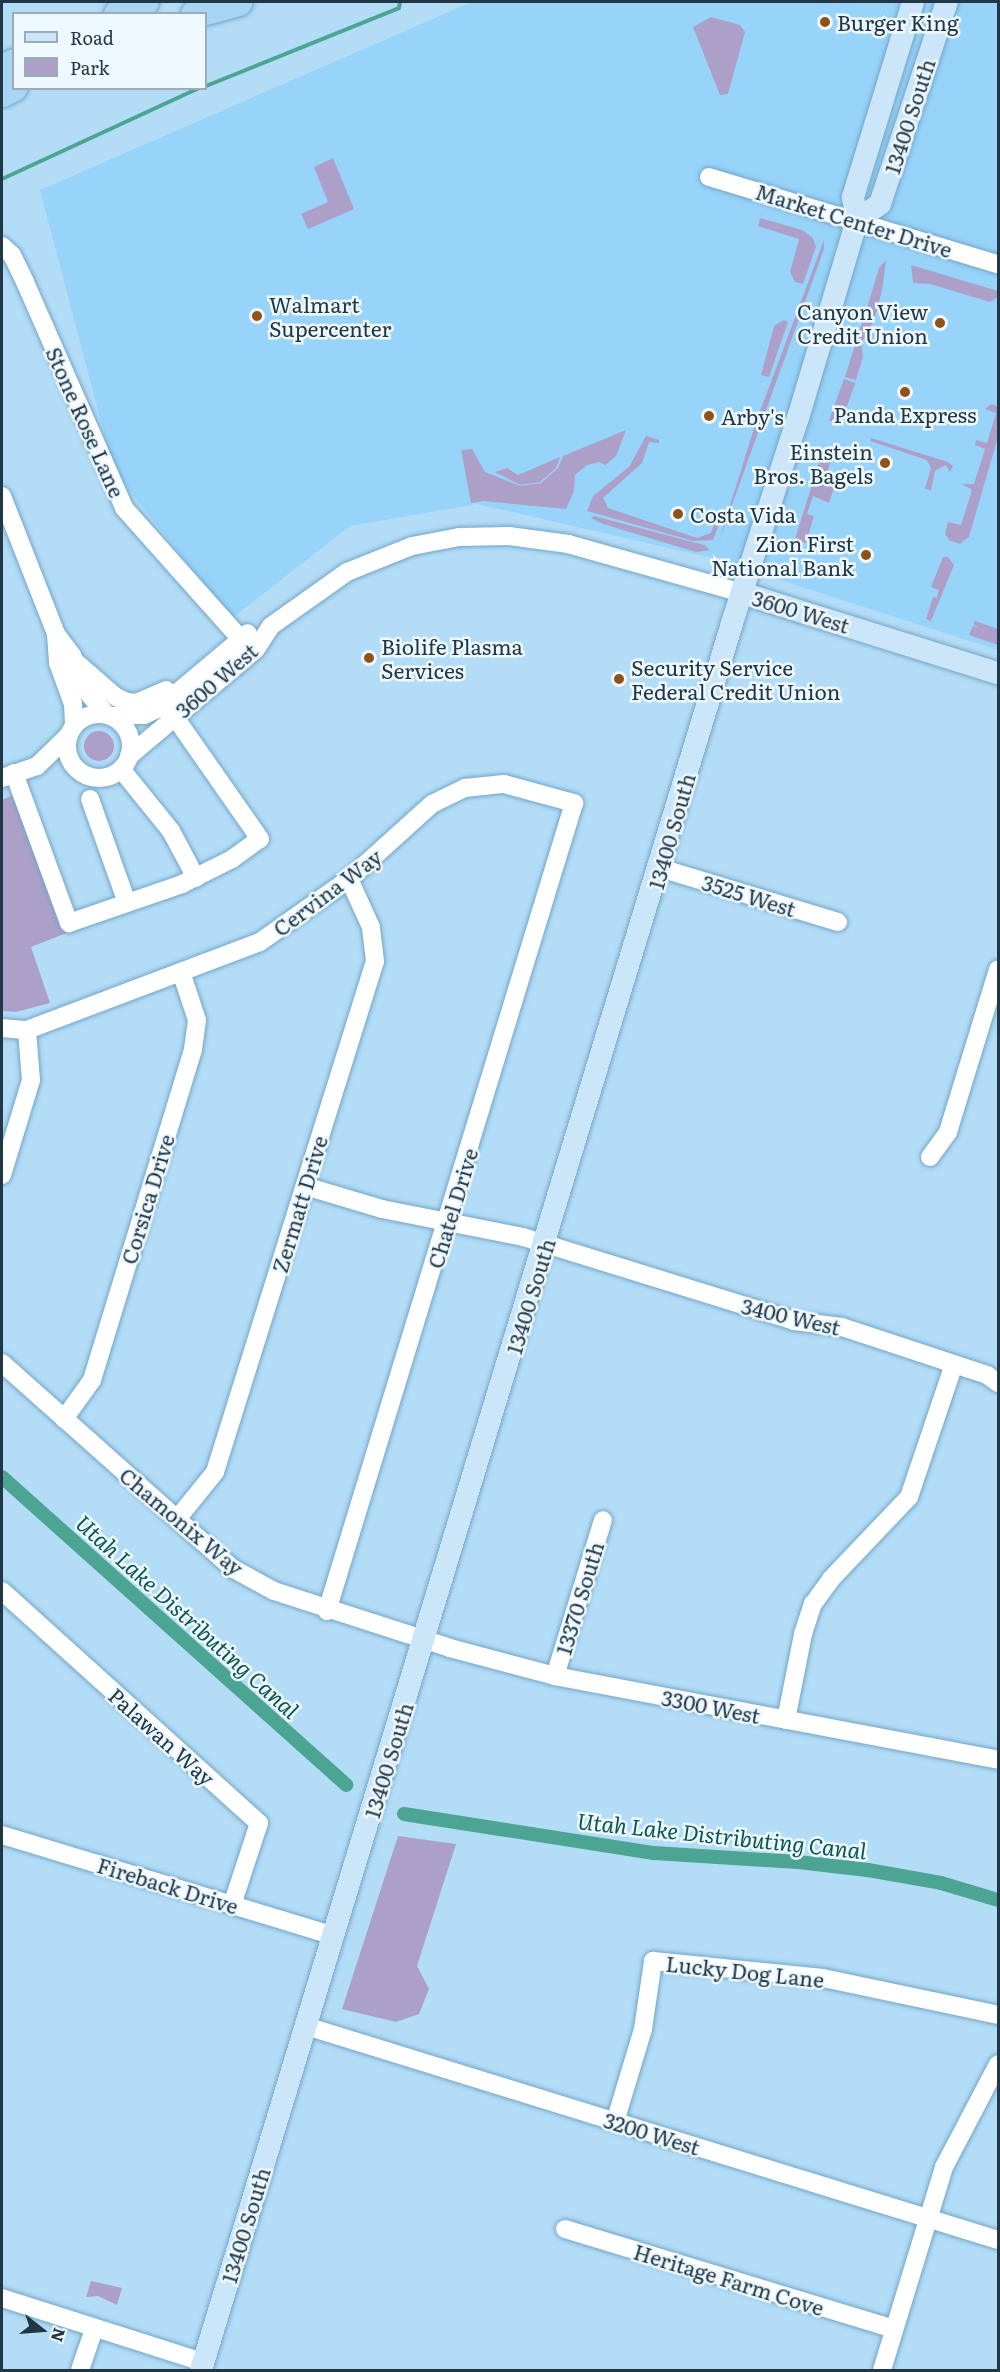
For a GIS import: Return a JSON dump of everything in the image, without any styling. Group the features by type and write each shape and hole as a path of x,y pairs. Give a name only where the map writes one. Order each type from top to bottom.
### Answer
{"highway":[{"path":"122,12 145,2"},
{"path":"186,12 213,2"},
{"path":"201,12 238,2"}],"main road":[{"name":"13400 South","path":"202,2366 426,1639 857,220 853,197 914,2"},
{"name":"13400 South","path":"857,220 880,204 947,2"},
{"name":"3600 West","path":"742,593 999,673"}],"street":[{"name":"Market Center Drive","path":"709,177 999,264"},
{"name":"Stone Rose Lane","path":"2,246 12,255 25,282 124,508 240,638"},
{"path":"2,496 56,634 75,661 88,693 108,715 126,728 125,762 171,831 196,878"},
{"name":"3600 West","path":"108,715 144,715 159,708 210,661 240,638 267,629 347,572 412,546 459,537 509,536 568,544 742,593"},
{"name":"3600 West","path":"125,762 256,649 267,629"},
{"path":"56,634 58,663 73,704 69,755 79,771"},
{"path":"75,661 116,697 136,703 150,699 210,661"},
{"path":"37,766 88,716 108,715"},
{"path":"125,762 98,778 79,771 37,766 8,776 69,922 196,878 260,839 175,717"},
{"name":"Cervina Way","path":"2,1028 27,1030 260,942 349,879 432,804 465,788 504,784 574,803"},
{"path":"90,799 127,903"},
{"name":"Chatel Drive","path":"327,1611 448,1223 574,803"},
{"name":"3525 West","path":"660,868 838,922"},
{"name":"Zermatt Drive","path":"177,1519 215,1472 375,961 371,927 349,879"},
{"path":"930,1157 948,1132 999,969"},
{"name":"Corsica Drive","path":"64,1419 92,1380 193,1049 197,1020 181,972"},
{"path":"2,1175 31,1080 27,1030"},
{"name":"3400 West","path":"305,1186 448,1223 489,1227 794,1321 842,1327 954,1364 999,1383"},
{"name":"Chamonix Way","path":"2,1363 232,1568 274,1591 327,1611 426,1639"},
{"path":"786,1720 803,1635 813,1604 831,1579 909,1497 954,1364"},
{"name":"13370 South","path":"555,1676 603,1520"},
{"name":"Palawan Way","path":"2,1592 259,1823 232,1905"},
{"name":"3300 West","path":"426,1639 555,1676 999,1760"},
{"name":"Fireback Drive","path":"2,1835 334,1936"},
{"name":"Lucky Dog Lane","path":"615,2122 643,2029 653,1961 843,1981 999,2014"},
{"name":"3200 West","path":"306,2026 999,2240"},
{"path":"882,2370 952,2146 999,2064"},
{"name":"Heritage Farm Cove","path":"564,2229 894,2329"},
{"path":"2,2298 202,2366"},
{"path":"80,2370 94,2329"}],"shaded area":[{"path":"472,2 998,2 998,650 708,557 477,504 350,526 231,619 114,471 40,190"}],"green space":[{"path":"711,17 740,25 745,32 728,94 720,95 693,27"},
{"path":"333,158 354,209 308,229 301,214 328,202 314,167"},
{"path":"760,218 802,230 813,238 816,247 803,284 795,282 790,272 799,239 758,226"},
{"path":"824,240 824,249 718,544 756,422"},
{"path":"886,260 875,317 865,314 879,268"},
{"path":"911,265 998,291 997,298 990,302 930,284 913,283"},
{"path":"863,319 873,322 861,344 863,357 856,380 845,377"},
{"path":"784,320 788,322 769,377 761,375 774,326"},
{"path":"844,379 855,383 840,424 829,420"},
{"path":"991,404 998,406 998,437 969,537 960,544 949,540 945,534 948,522 961,525 972,490 962,484 974,484 985,449 975,445 976,440 987,443 996,413 985,409"},
{"path":"626,430 616,456 605,465 599,462 587,465 575,475 574,491 566,509 483,501 471,503 461,450 472,449 485,472 520,486 541,483 558,468 563,456"},
{"path":"646,436 659,440 659,443 649,442 642,463 603,498 608,508 697,538 711,533 718,512 723,513 713,540 693,541 587,511 593,496 629,467"},
{"path":"871,438 948,462 953,466 950,472 946,465 935,471 931,490 925,489 931,468 927,460 870,441"},
{"path":"821,456 831,460 824,485 834,488 829,503 813,496 807,514 814,516 806,543 795,539"},
{"path":"560,457 556,468 540,482 520,485 495,472 507,468 518,475"},
{"path":"594,516 704,545 710,550 696,552 603,524 591,518"},
{"path":"943,557 948,557 954,565 931,621 926,619 933,597 937,598 939,590 931,587"},
{"path":"975,621 998,629 998,645 969,635 973,626 979,628 973,624"},
{"path":"99,731 110,735 114,746 110,757 99,761 88,757 84,746 88,735"},
{"path":"13,795 69,932 31,947 50,1003 16,1012 2,1011 2,800"},
{"path":"398,1836 456,1844 417,1966 429,1989 419,2014 396,2022 342,2009"},
{"path":"91,2281 122,2288 117,2305 98,2296 86,2297"}],"waterway":[{"path":"207,86 399,8 400,2"},
{"path":"2,179 195,90"},
{"name":"Utah Lake Distributing Canal","path":"2,1477 346,1785"},
{"name":"Utah Lake Distributing Canal","path":"404,1814 654,1853 798,1862 868,1870 941,1883 998,1900"}],"place":[{"name":"Burger King","path":"825,22"},
{"name":"Walmart Supercenter","path":"257,316"},
{"name":"Canyon View Credit Union","path":"940,323"},
{"name":"Panda Express","path":"905,392"},
{"name":"Arby's","path":"709,416"},
{"name":"Einstein Bros. Bagels","path":"885,463"},
{"name":"Costa Vida","path":"678,514"},
{"name":"Zion First National Bank","path":"866,555"},
{"name":"Biolife Plasma Services","path":"369,658"},
{"name":"Security Service Federal Credit Union","path":"619,679"}]}
